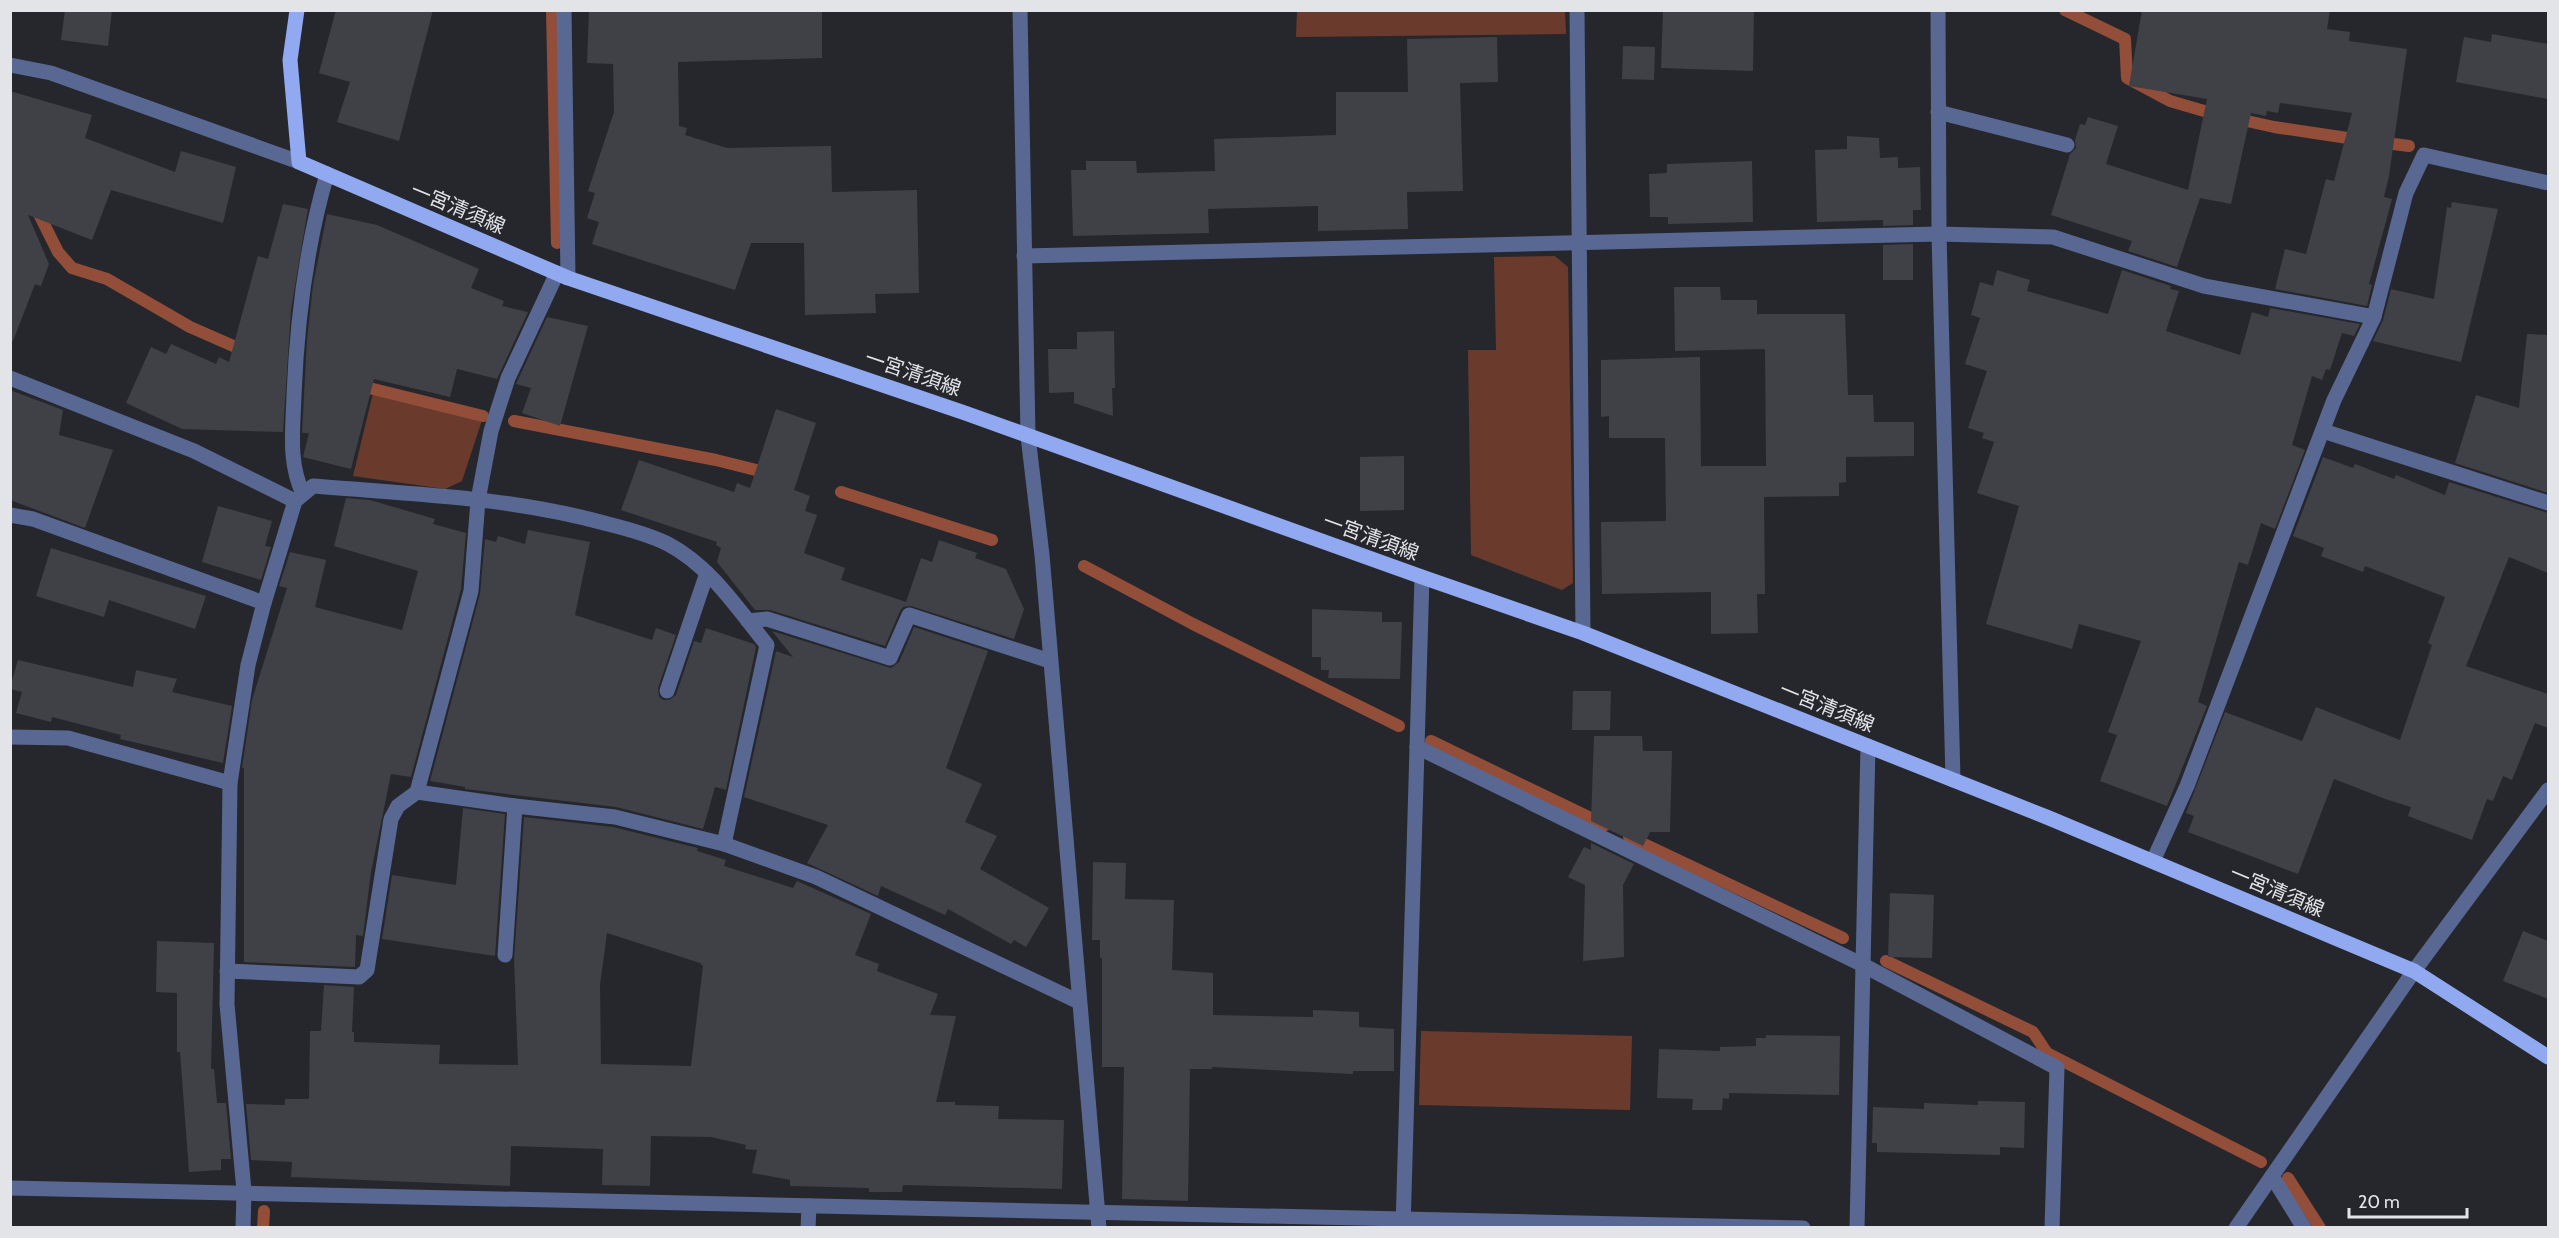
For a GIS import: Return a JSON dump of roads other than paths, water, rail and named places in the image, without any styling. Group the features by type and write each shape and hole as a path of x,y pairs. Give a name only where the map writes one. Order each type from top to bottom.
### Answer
{"main road":[{"path":"297,10 290,60 299,162"},
{"name":"一宮清須線","path":"299,162 563,275 1028,436 1583,633 1868,746 2153,861 2414,971 2548,1057"}],"street":[{"path":"227,971 359,977 367,970 392,819 398,806 417,792 471,591 478,500 491,431 508,378 563,275 564,10"},
{"path":"1020,10 1028,436 1042,555 1098,1220"},
{"path":"1577,10 1583,633"},
{"path":"1938,10 1939,234 1953,780"},
{"path":"10,65 51,73 299,162"},
{"path":"1938,112 2067,145"},
{"path":"2153,861 2191,775 2334,400 2374,317 2406,193 2424,155 2548,183"},
{"path":"243,1227 244,1191 227,1004 230,783 248,664 264,603 299,497 294,476 292,447 297,334 302,289 327,174"},
{"path":"1024,256 1939,234 2053,237 2204,286 2374,317"},
{"path":"10,378 194,451 299,497"},
{"path":"2323,431 2548,503"},
{"path":"299,497 313,486 478,500 568,513 633,531 669,544 707,573 767,645 724,843"},
{"path":"10,515 33,519 264,603"},
{"path":"667,691 707,573"},
{"path":"1403,1223 1422,577"},
{"path":"748,621 767,618 890,657 909,615 1050,661"},
{"path":"10,737 68,738 230,783"},
{"path":"1857,1227 1861,964 1868,746"},
{"path":"1417,747 1861,964 2057,1068 2052,1227"},
{"path":"2236,1227 2414,971 2548,790"},
{"path":"417,792 615,817 724,843 816,878 1079,1002"},
{"path":"505,955 515,806"},
{"path":"2272,1176 2304,1227"},
{"path":"10,1188 244,1191 809,1206 1098,1220 1803,1227"},
{"path":"808,1227 809,1206"}],"waterway":[{"path":"552,10 557,243"},
{"path":"2065,10 2125,39 2127,78 2170,101 2274,127 2361,140"},
{"path":"2378,142 2409,146"},
{"path":"35,206 58,252 72,268 107,279 190,327 247,352"},
{"path":"357,385 483,416"},
{"path":"514,421 716,460 772,474"},
{"path":"841,492 992,540"},
{"path":"1084,566 1193,624 1399,726"},
{"path":"1431,741 1605,825"},
{"path":"1629,837 1843,938"},
{"path":"1886,961 2033,1032 2047,1053 2261,1162"},
{"path":"2288,1178 2320,1228"},
{"path":"263,1228 264,1211"}]}
